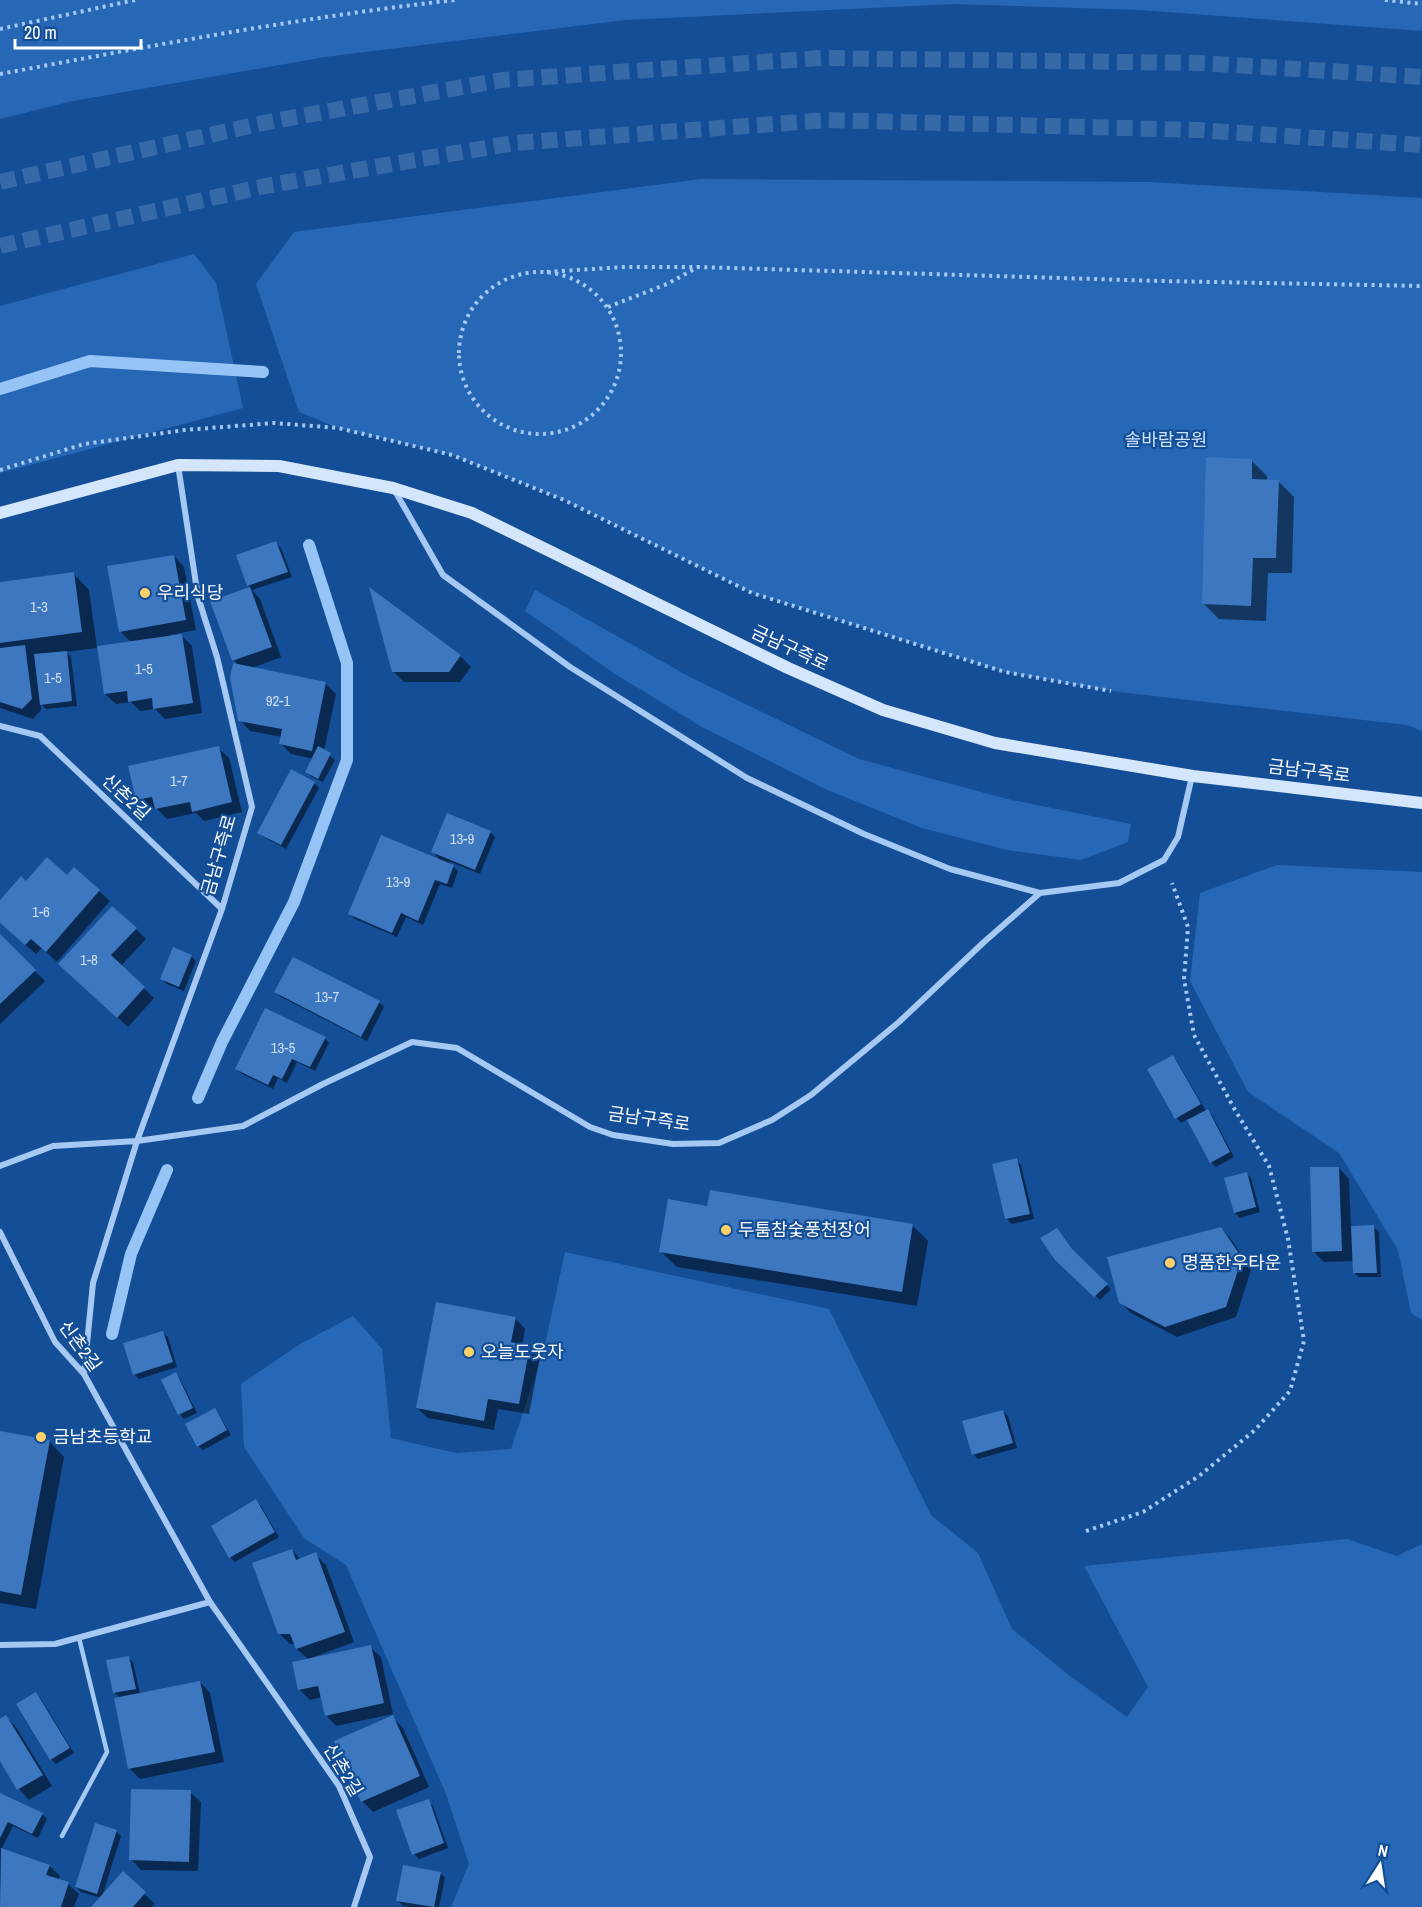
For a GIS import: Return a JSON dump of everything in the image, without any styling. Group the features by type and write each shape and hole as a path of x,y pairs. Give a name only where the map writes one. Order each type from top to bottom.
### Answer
{"main road":[{"name":"금남구즉로","path":"0,513 178,465 279,466 393,488 472,513 788,668 883,710 995,743 1193,776 1422,803"}],"street":[{"name":"금남구즉로","path":"84,1374 93,1283 137,1141 222,909 252,807 217,657 198,597 178,465"},
{"path":"393,488 443,574 570,667 747,778 864,834 950,869 1040,893 1119,884 1164,860 1178,837 1193,776"},
{"name":"신촌2길","path":"0,726 40,736 222,909"},
{"name":"금남구즉로","path":"0,1166 53,1146 137,1141 243,1126 323,1084 412,1042 457,1048 590,1127 613,1136 673,1144 718,1143 772,1120 811,1095 899,1022 1040,893"},
{"name":"신촌2길","path":"0,1232 55,1342 84,1374 210,1602 339,1786 370,1857 354,1907"},
{"path":"0,1645 55,1644 210,1602"}],"lane":[{"path":"62,1836 107,1752 79,1638"}],"path":[{"path":"0,29 135,0"},
{"path":"0,74 183,41 406,5 454,0"},
{"path":"1385,0 1422,4"},
{"path":"547,272 570,278 592,290 608,307 619,332 622,360 615,386 600,409 578,425 552,434 524,433 499,423 478,405 464,382 458,355 462,328 475,304 495,285 520,274 547,272 624,267 698,267 1160,281 1422,286"},
{"path":"608,307 667,284 698,267"},
{"path":"1086,1531 1143,1512 1199,1476 1256,1430 1290,1392 1304,1341 1288,1239 1269,1166 1194,1035 1184,979 1188,927 1164,860"}],"green space":[{"path":"0,0 1422,0 1422,31 1139,10 954,4 625,20 325,57 73,101 0,119"},
{"name":"솔바람공원","path":"701,179 1150,182 1422,198 1422,731 1407,725 1111,691 1005,672 752,593 564,500 452,455 338,428 299,412 256,284 294,232"},
{"path":"194,254 216,283 243,408 0,473 0,306"},
{"path":"535,590 688,676 859,759 1007,799 1131,824 1128,842 1081,860 1007,850 922,828 825,789 702,727 615,674 525,611"},
{"path":"1277,865 1422,872 1422,1320 1411,1313 1398,1250 1339,1153 1248,1092 1190,981 1200,893"},
{"path":"565,1252 829,1309 931,1515 978,1553 1012,1629 1070,1676 1127,1717 1148,1687 1084,1566 1347,1539 1397,1556 1422,1544 1422,1907 451,1907 469,1864 446,1794 346,1565 304,1538 244,1447 241,1384 300,1344 353,1316 382,1349 391,1438 456,1453 511,1449 544,1349"}],"building":[{"path":"1206,457 1252,459 1252,479 1279,480 1276,558 1253,558 1251,606 1202,604"},
{"path":"276,541 288,572 247,586 236,555"},
{"path":"174,555 186,620 119,632 107,566"},
{"path":"74,572 82,632 0,643 0,582"},
{"path":"250,587 272,647 232,661 210,601"},
{"path":"369,587 461,655 449,672 392,672"},
{"path":"182,634 193,703 153,709 152,698 128,702 127,691 104,694 97,646"},
{"path":"25,645 32,699 22,709 0,702 0,648"},
{"path":"67,651 72,701 40,705 34,654"},
{"path":"233,663 326,682 312,751 279,744 282,729 238,721 230,678"},
{"path":"219,746 232,802 192,812 190,802 155,809 152,797 136,800 128,766"},
{"path":"318,746 331,753 318,779 305,772"},
{"path":"291,769 315,782 281,845 257,833"},
{"path":"447,813 491,831 475,870 431,852"},
{"path":"381,835 454,865 447,884 435,880 418,921 401,913 392,933 348,914"},
{"path":"47,857 67,875 74,867 100,890 46,952 31,939 25,945 0,923 0,900 21,876 26,881"},
{"path":"112,906 137,928 111,955 145,987 117,1018 58,964"},
{"path":"0,934 36,970 0,1004"},
{"path":"173,947 192,955 179,987 160,979"},
{"path":"293,957 380,1001 361,1037 274,992"},
{"path":"265,1008 326,1037 310,1067 292,1059 282,1079 273,1075 268,1085 235,1069"},
{"path":"1173,1055 1201,1104 1175,1119 1147,1069"},
{"path":"1208,1109 1230,1152 1210,1163 1187,1120"},
{"path":"1017,1158 1030,1214 1005,1219 992,1164"},
{"path":"1310,1167 1339,1167 1342,1251 1312,1252"},
{"path":"1247,1172 1256,1207 1234,1213 1224,1178"},
{"path":"710,1190 913,1224 902,1292 659,1252 668,1199 707,1206"},
{"path":"1374,1225 1377,1273 1353,1273 1351,1226"},
{"path":"1221,1227 1242,1258 1226,1307 1165,1327 1119,1303 1107,1257"},
{"path":"1057,1228 1072,1249 1108,1284 1094,1297 1055,1260 1040,1238"},
{"path":"436,1302 516,1317 511,1342 530,1346 519,1404 488,1399 484,1421 416,1408"},
{"path":"163,1331 173,1362 133,1375 123,1343"},
{"path":"176,1372 193,1408 178,1415 161,1380"},
{"path":"215,1408 227,1430 197,1447 185,1424"},
{"path":"1003,1410 1013,1443 972,1455 962,1421"},
{"path":"0,1431 50,1440 21,1595 0,1591"},
{"path":"256,1499 275,1532 229,1558 211,1526"},
{"path":"292,1549 296,1560 316,1552 345,1632 296,1649 290,1634 278,1634 252,1563"},
{"path":"371,1645 384,1703 325,1716 318,1686 298,1690 292,1662"},
{"path":"129,1656 136,1689 113,1693 106,1660"},
{"path":"200,1681 215,1752 128,1769 114,1698"},
{"path":"36,1692 70,1748 50,1760 16,1704"},
{"path":"6,1715 43,1775 17,1790 0,1761 0,1719"},
{"path":"393,1715 420,1776 361,1802 334,1741"},
{"path":"131,1789 191,1790 189,1862 129,1860"},
{"path":"0,1793 43,1813 32,1834 8,1822 0,1838"},
{"path":"429,1799 444,1843 412,1855 396,1810"},
{"path":"95,1823 117,1830 97,1894 75,1887"},
{"path":"1,1848 50,1865 46,1875 69,1882 61,1907 0,1907"},
{"path":"403,1865 441,1872 434,1907 396,1901"},
{"path":"123,1871 146,1892 133,1907 91,1907"}],"waterway":[{"path":"0,389 90,361 263,372"},
{"path":"198,1098 222,1042 294,902 347,760 347,663 309,545"},
{"path":"112,1334 131,1254 167,1170"}],"tunnel":[{"path":"0,182 263,123 502,80 821,58 1201,63 1422,77"},
{"path":"0,246 265,186 514,143 828,120 1197,130 1422,145"}],"place":[{"name":"우리식당","path":"145,593"},
{"name":"두툼참숯풍천장어","path":"726,1230"},
{"name":"명품한우타운","path":"1170,1263"},
{"name":"오늘도웃자","path":"469,1352"},
{"name":"금남초등학교","path":"41,1437"}]}
